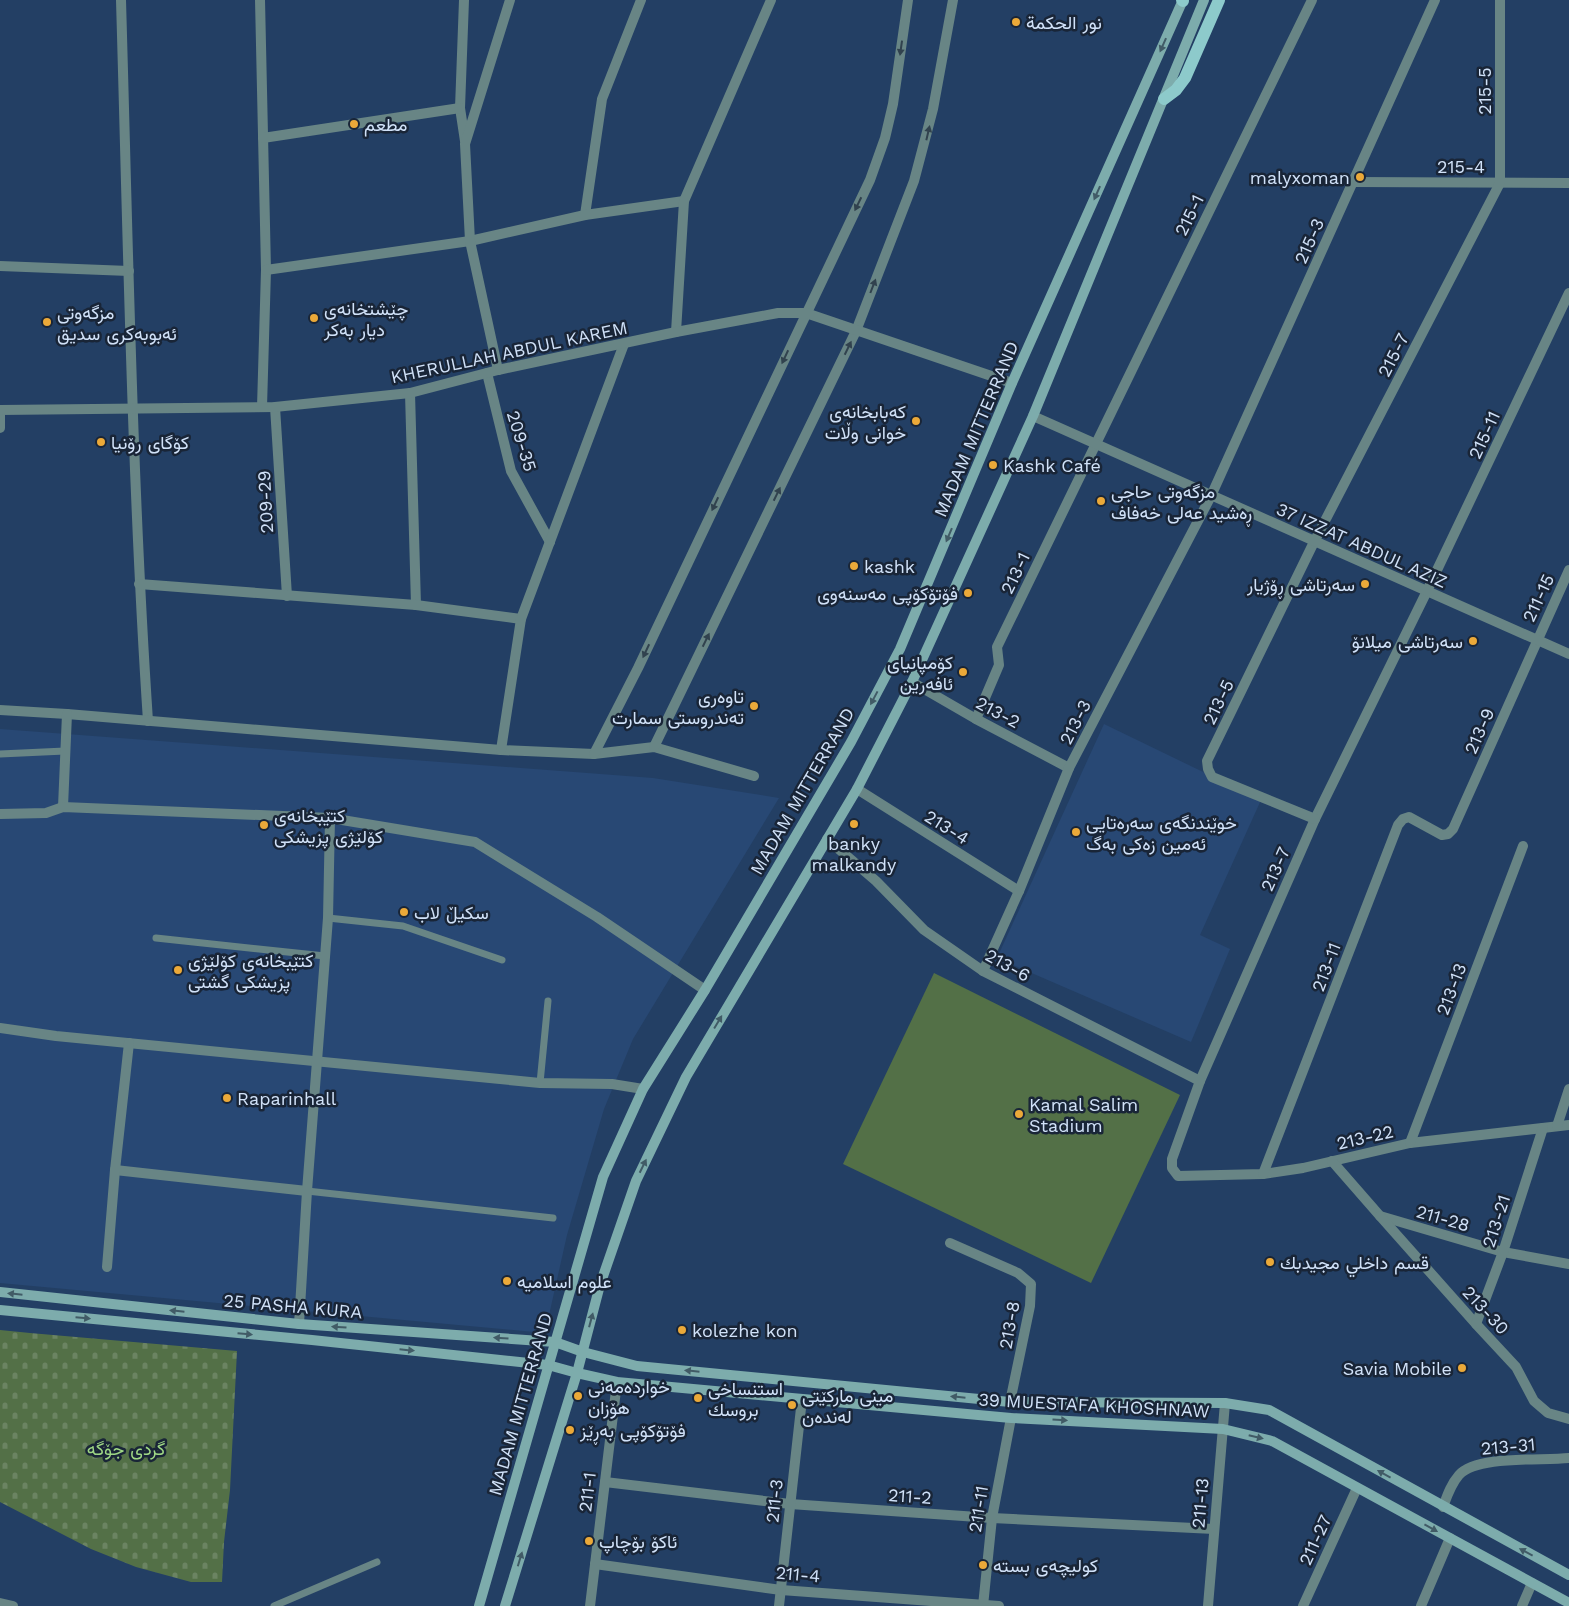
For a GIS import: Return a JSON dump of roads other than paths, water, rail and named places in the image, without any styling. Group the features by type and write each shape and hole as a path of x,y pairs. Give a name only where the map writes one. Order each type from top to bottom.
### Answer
{"main road":[{"name":"MADAM MITTERRAND","path":"479,1606 603,1177 643,1088 705,990 851,742 900,650 1012,383 1183,0"},
{"path":"505,1606 577,1373 600,1285 636,1181 686,1077 857,789 912,682 1033,416 1204,0"},
{"path":"1164,99 1176,90 1185,78 1219,0"},
{"name":"25 PASHA KURA","path":"0,1292 299,1324 555,1342 583,1352"},
{"name":"25 PASHA KURA","path":"0,1310 548,1365 577,1373"},
{"name":"39 MUESTAFA KHOSHNAW","path":"583,1352 637,1366 1010,1402 1225,1403 1268,1410 1569,1575"},
{"name":"39 MUESTAFA KHOSHNAW","path":"577,1373 617,1382 1011,1418 1223,1429 1272,1440 1569,1603"}],"street":[{"path":"121,0 132,409 139,584 148,721"},
{"path":"260,0 266,270 262,407"},
{"path":"464,0 460,108 465,144 470,241 498,370"},
{"path":"465,144 510,0"},
{"path":"585,215 602,99 641,0"},
{"path":"676,332 684,201 771,0"},
{"path":"594,754 638,668 870,180 885,138 893,104 908,0"},
{"path":"654,747 856,331 914,181 933,109 953,0"},
{"name":"215-1","path":"1095,444 1312,0"},
{"name":"215-3","path":"1211,496 1435,0"},
{"name":"215-5","path":"1500,0 1500,183"},
{"path":"263,138 460,108"},
{"name":"215-4","path":"1354,182 1569,182"},
{"name":"215-7","path":"1314,542 1500,183"},
{"path":"266,270 470,241 585,215 684,201"},
{"path":"0,266 128,272"},
{"name":"215-11","path":"1428,591 1569,293"},
{"name":"KHERULLAH ABDUL KAREM","path":"0,410 276,407 410,393 498,370 676,332 778,313 806,313 1012,383"},
{"path":"501,750 521,619 624,344"},
{"name":"209-35","path":"487,373 511,471 550,542"},
{"path":"410,393 416,605"},
{"name":"209-29","path":"276,407 287,596"},
{"path":"0,410 0,428"},
{"name":"37 IZZAT ABDUL AZIZ","path":"1033,416 1569,654"},
{"name":"213-1","path":"976,719 999,665 997,647 1095,444"},
{"name":"213-3","path":"983,971 1019,891 1070,768 1211,496"},
{"name":"213-5","path":"1314,542 1207,761 1212,777 1315,819"},
{"name":"211-15","path":"1537,639 1569,570"},
{"path":"139,584 416,605 521,619"},
{"name":"213-7","path":"1172,1168 1172,1159 1200,1081 1315,819 1428,591"},
{"name":"213-9","path":"1448,834 1453,829 1537,639"},
{"name":"213-2","path":"912,682 976,719 1070,768"},
{"path":"0,710 501,750 594,754 654,747 754,776"},
{"path":"63,807 67,714"},
{"name":"213-4","path":"857,789 1019,891"},
{"path":"0,814 46,813 63,807 330,818 475,842 597,916 705,990"},
{"name":"213-11","path":"1263,1174 1398,825 1403,819 1409,817 1442,835 1448,834"},
{"path":"299,1324 316,1060 328,918 330,818"},
{"name":"213-6","path":"827,839 876,881 924,930 983,971 1200,1081"},
{"name":"213-13","path":"1410,1143 1523,846"},
{"path":"0,1028 56,1036 540,1083 612,1084 643,1088"},
{"path":"107,1267 115,1170 129,1043"},
{"path":"1557,1126 1569,1088"},
{"name":"213-22","path":"1172,1168 1178,1176 1263,1174 1303,1168 1410,1143 1569,1125"},
{"name":"213-21","path":"1476,1324 1503,1252 1543,1128"},
{"path":"1332,1161 1380,1216"},
{"path":"115,1170 307,1191"},
{"name":"211-28","path":"1380,1216 1503,1252 1569,1264"},
{"name":"213-30","path":"1380,1216 1520,1371 1534,1401 1548,1413 1569,1419"},
{"name":"213-8","path":"950,1243 1018,1272 1031,1284 1030,1306 1010,1402"},
{"name":"211-1","path":"590,1606 617,1382"},
{"name":"211-3","path":"779,1606 802,1399"},
{"name":"211-13","path":"1208,1606 1225,1403"},
{"name":"211-11","path":"983,1605 992,1518 1011,1418"},
{"name":"213-31","path":"1443,1507 1453,1483 1470,1466 1486,1462 1569,1458"},
{"name":"211-2","path":"605,1482 790,1504 992,1518 1214,1529"},
{"name":"211-27","path":"1303,1606 1357,1488"},
{"path":"1421,1606 1450,1538"},
{"name":"211-4","path":"595,1564 781,1590 999,1606"},
{"path":"1522,1606 1532,1583"},
{"path":"0,1603 13,1606"}],"lane":[{"path":"0,754 66,751"},
{"path":"328,918 403,926 502,960"},
{"path":"156,938 325,956"},
{"path":"540,1083 548,1000"},
{"path":"307,1191 553,1218"},
{"path":"274,1606 377,1562"}],"place":[{"name":"نور الحكمة","path":"1016,22"},
{"name":"مطعم","path":"354,124"},
{"name":"malyxoman","path":"1360,177"},
{"name":"چێشتخانەی دیار بەکر","path":"314,318"},
{"name":"مزگەوتی ئەبوبەکری سدیق","path":"47,322"},
{"name":"کەبابخانەی خوانی وڵات","path":"916,421"},
{"name":"کۆگای رۆنیا","path":"101,442"},
{"name":"Kashk Café","path":"993,465"},
{"name":"مزگەوتی حاجی ڕەشید عەلی خەفاف","path":"1101,501"},
{"name":"kashk","path":"854,566"},
{"name":"سەرتاشی ڕۆژیار","path":"1365,584"},
{"name":"فۆتۆکۆپی مەسنەوی","path":"968,593"},
{"name":"سەرتاشی میلانۆ","path":"1473,641"},
{"name":"کۆمپانیای ئافەرین","path":"963,672"},
{"name":"تاوەری تەندروستی سمارت","path":"754,706"},
{"name":"banky malkandy","path":"854,824"},
{"name":"كتێبخانە‌ی كۆلێژی پزیشكی","path":"264,825"},
{"name":"خوێندنگەی سەرەتایی ئەمین زەکی بەگ","path":"1076,832"},
{"name":"سكیڵ لاب","path":"404,912"},
{"name":"کتێبخانەی کۆلێژی پزیشکی گشتی","path":"178,970"},
{"name":"Raparinhall","path":"227,1098"},
{"name":"Kamal Salim Stadium","path":"1019,1114"},
{"name":"قسم داخلي مجيدبك","path":"1270,1262"},
{"name":"علوم اسلاميه","path":"507,1281"},
{"name":"kolezhe kon","path":"682,1330"},
{"name":"Savia Mobile","path":"1462,1368"},
{"name":"خواردە‌مە‌نی ھۆزان","path":"578,1396"},
{"name":"استنساخی بروسك","path":"698,1398"},
{"name":"مینی ماركێتی لە‌ندە‌ن","path":"792,1405"},
{"name":"فۆتۆکۆپی بەڕێز","path":"570,1430"},
{"name":"ئاکۆ بۆچاپ","path":"589,1541"},
{"name":"كولیچە‌ی بستە","path":"983,1565"}],"park label":[{"name":"گردی جۆگە","path":"126,1448"}]}
